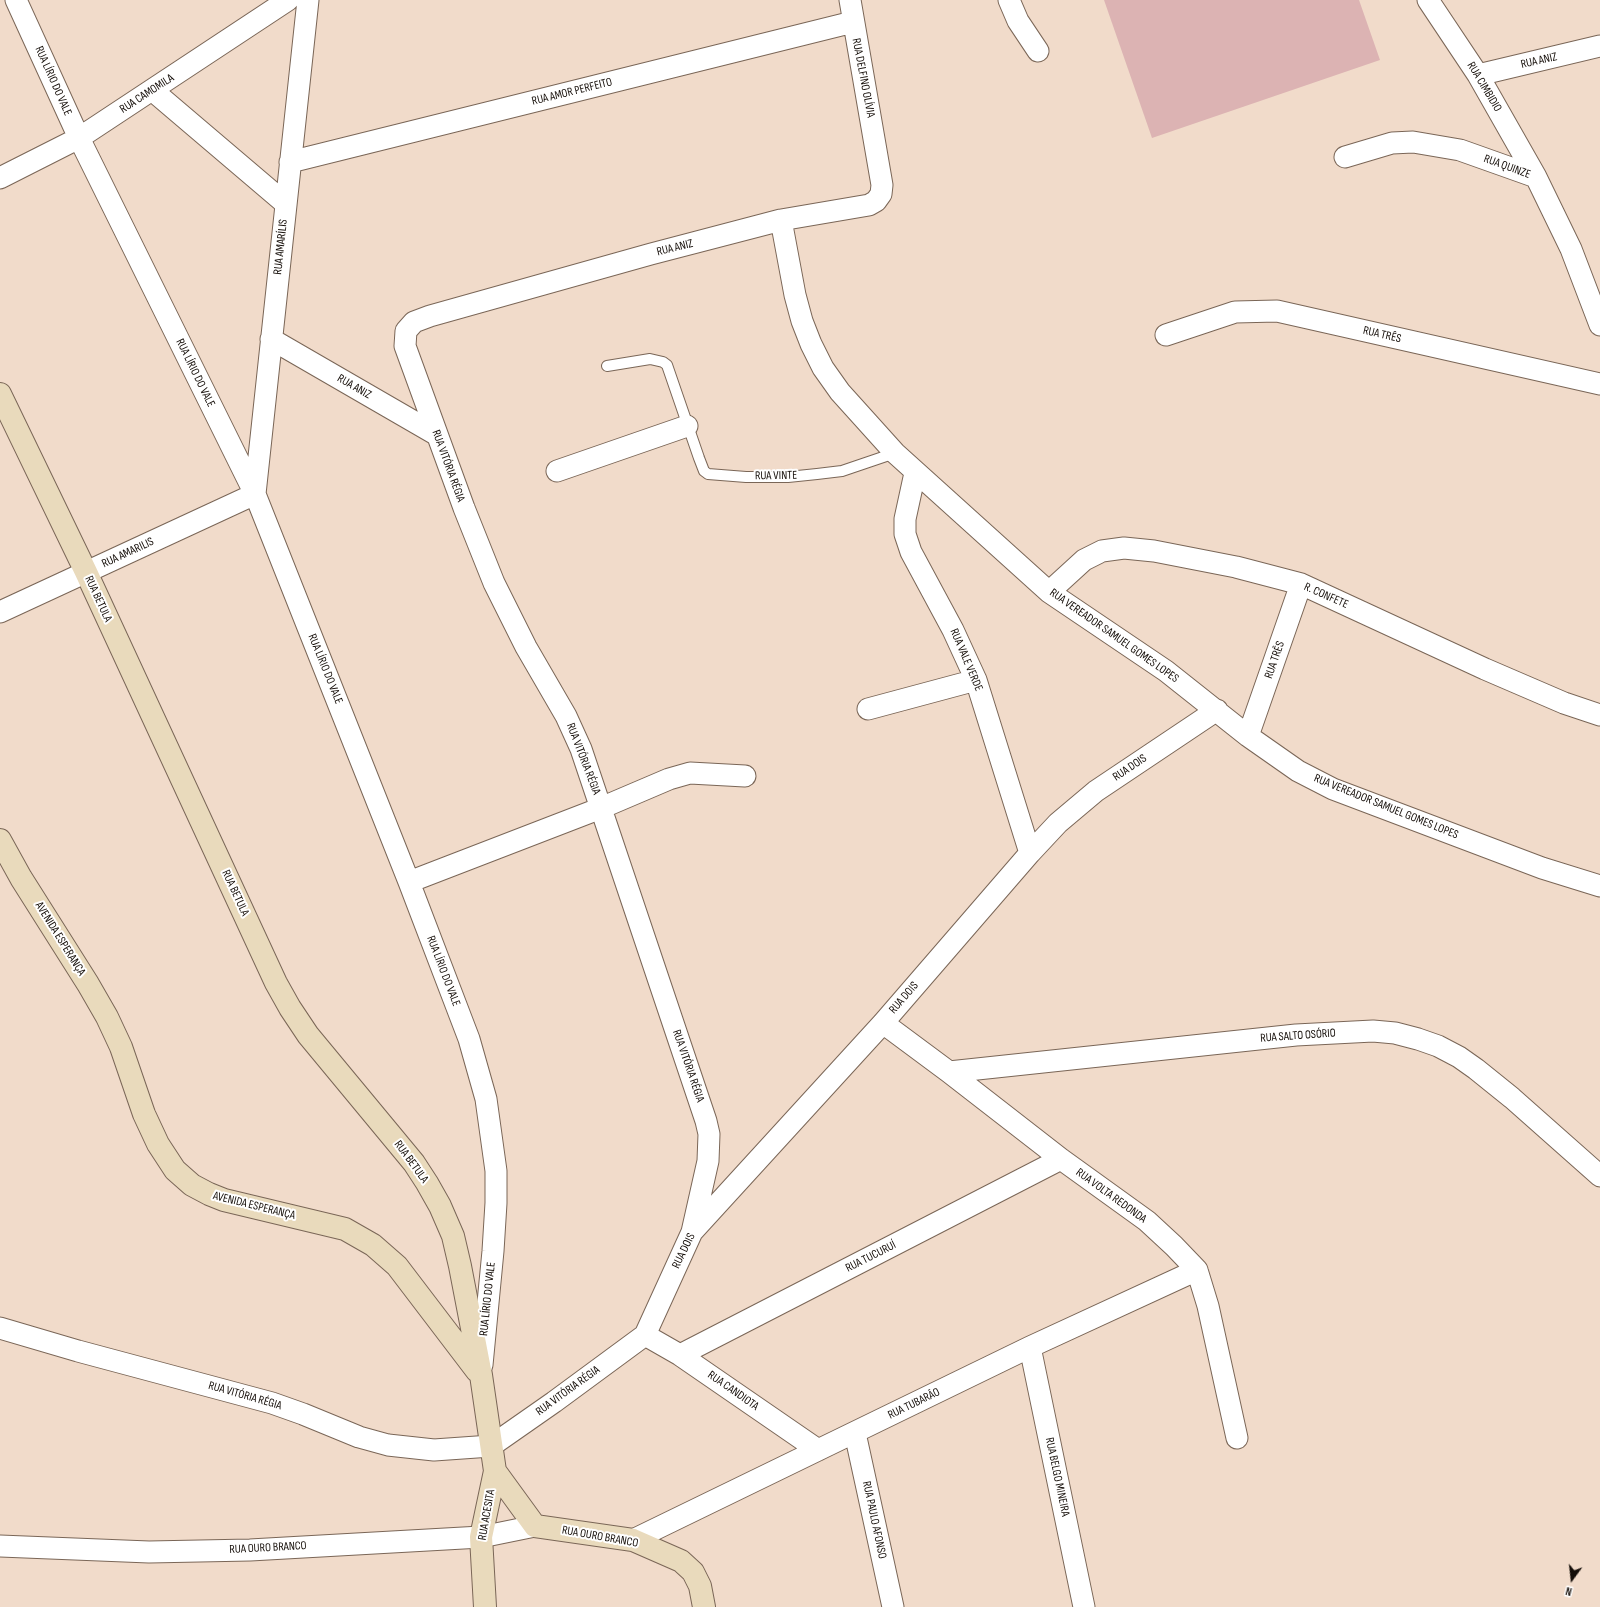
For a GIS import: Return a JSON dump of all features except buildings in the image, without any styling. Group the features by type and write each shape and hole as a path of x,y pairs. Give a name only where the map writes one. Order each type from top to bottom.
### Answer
{"street":[{"name":"RUA LÍRIO DO VALE","path":"16,0 78,138 255,494 409,882 469,1039 486,1099 492,1138 496,1203 481,1375"},
{"name":"RUA CAMOMILA","path":"0,178 78,138 288,0"},
{"name":"RUA AMARÍLIS","path":"255,494 308,0"},
{"name":"RUA DELFINO OLÍVIA","path":"850,0 878,156"},
{"path":"1009,0 1018,21 1038,51"},
{"name":"RUA CIMBIDIO","path":"1428,0 1478,75 1536,177"},
{"name":"RUA AMOR PERFEITO","path":"290,162 853,22"},
{"name":"RUA ANIZ","path":"1478,75 1600,46"},
{"path":"152,90 286,204"},
{"name":"RUA QUINZE","path":"1345,156 1392,143 1413,142 1460,150 1536,177 1571,249 1600,325"},
{"name":"RUA ANIZ","path":"430,316 651,254 781,220 869,205 876,201 881,194 882,185 878,156"},
{"name":"RUA VEREADOR SAMUEL GOMES LOPES","path":"781,220 795,295 802,321 823,368 840,392 895,453 1049,592 1129,645 1217,710 1248,736 1298,771 1333,789 1542,868 1600,886"},
{"name":"RUA TRÊS","path":"1166,334 1235,312 1277,311 1600,384"},
{"name":"RUA VITÓRIA RÉGIA","path":"430,316 414,322 406,332 405,346 437,435 494,583 526,647 566,716 581,749 706,1121 709,1134 708,1161 692,1232"},
{"name":"RUA ANIZ","path":"271,339 437,435"},
{"name":"RUA BETULA","path":"0,394 86,572 276,983 308,1035 341,1077 410,1158 440,1206 453,1236 481,1375"},
{"path":"557,471 687,426"},
{"name":"RUA VALE VERDE","path":"915,472 905,519 905,534 911,552 954,630 976,680 1030,853"},
{"name":"RUA AMARILIS","path":"0,612 255,494"},
{"name":"R. CONFETE","path":"1049,592 1084,560 1102,551 1124,548 1154,551 1236,567 1301,584 1485,669 1564,703 1600,716"},
{"name":"RUA TRÊS","path":"1248,736 1301,584"},
{"path":"868,709 976,680"},
{"name":"RUA DOIS","path":"645,1335 692,1232 882,1023 1030,853 1063,819 1096,791 1217,710"},
{"path":"409,882 601,808 670,778 690,773 744,776"},
{"name":"AVENIDA ESPERANÇA","path":"0,840 21,878 88,984 107,1017 121,1047 144,1114 158,1144 176,1170 192,1185 219,1198 344,1229 373,1245 397,1266 481,1375"},
{"name":"RUA VOLTA REDONDA","path":"882,1023 949,1072 1061,1159 1147,1221 1197,1270 1209,1313 1237,1438"},
{"name":"RUA SALTO OSÓRIO","path":"949,1072 1296,1035 1373,1031 1395,1033 1438,1046 1459,1057 1512,1098 1600,1176"},
{"name":"RUA TUCURUÍ","path":"680,1355 1061,1159"},
{"name":"RUA TUBARÃO","path":"633,1540 1030,1347 1197,1270"},
{"name":"RUA VITÓRIA RÉGIA","path":"2,1331 272,1403 359,1437 388,1445 434,1450 491,1446 645,1335"},
{"name":"RUA CANDIOTA","path":"645,1335 680,1355 818,1450"},
{"name":"RUA BELGO MINEIRA","path":"1030,1347 1084,1607"},
{"path":"481,1375 495,1471 535,1526"},
{"name":"RUA PAULO AFONSO","path":"855,1433 893,1607"},
{"name":"RUA ACESITA","path":"485,1607 481,1537 495,1471"},
{"name":"RUA OURO BRANCO","path":"0,1546 149,1552 202,1551 481,1537 535,1526 633,1540 681,1561 693,1572 700,1586 704,1607"}],"lane":[{"name":"RUA VINTE","path":"607,366 643,359 663,362 669,369 687,426 704,471 712,476 788,477 842,471 895,453"}],"shaded area":[{"path":"1104,0 1359,0 1380,60 1152,138"}]}
